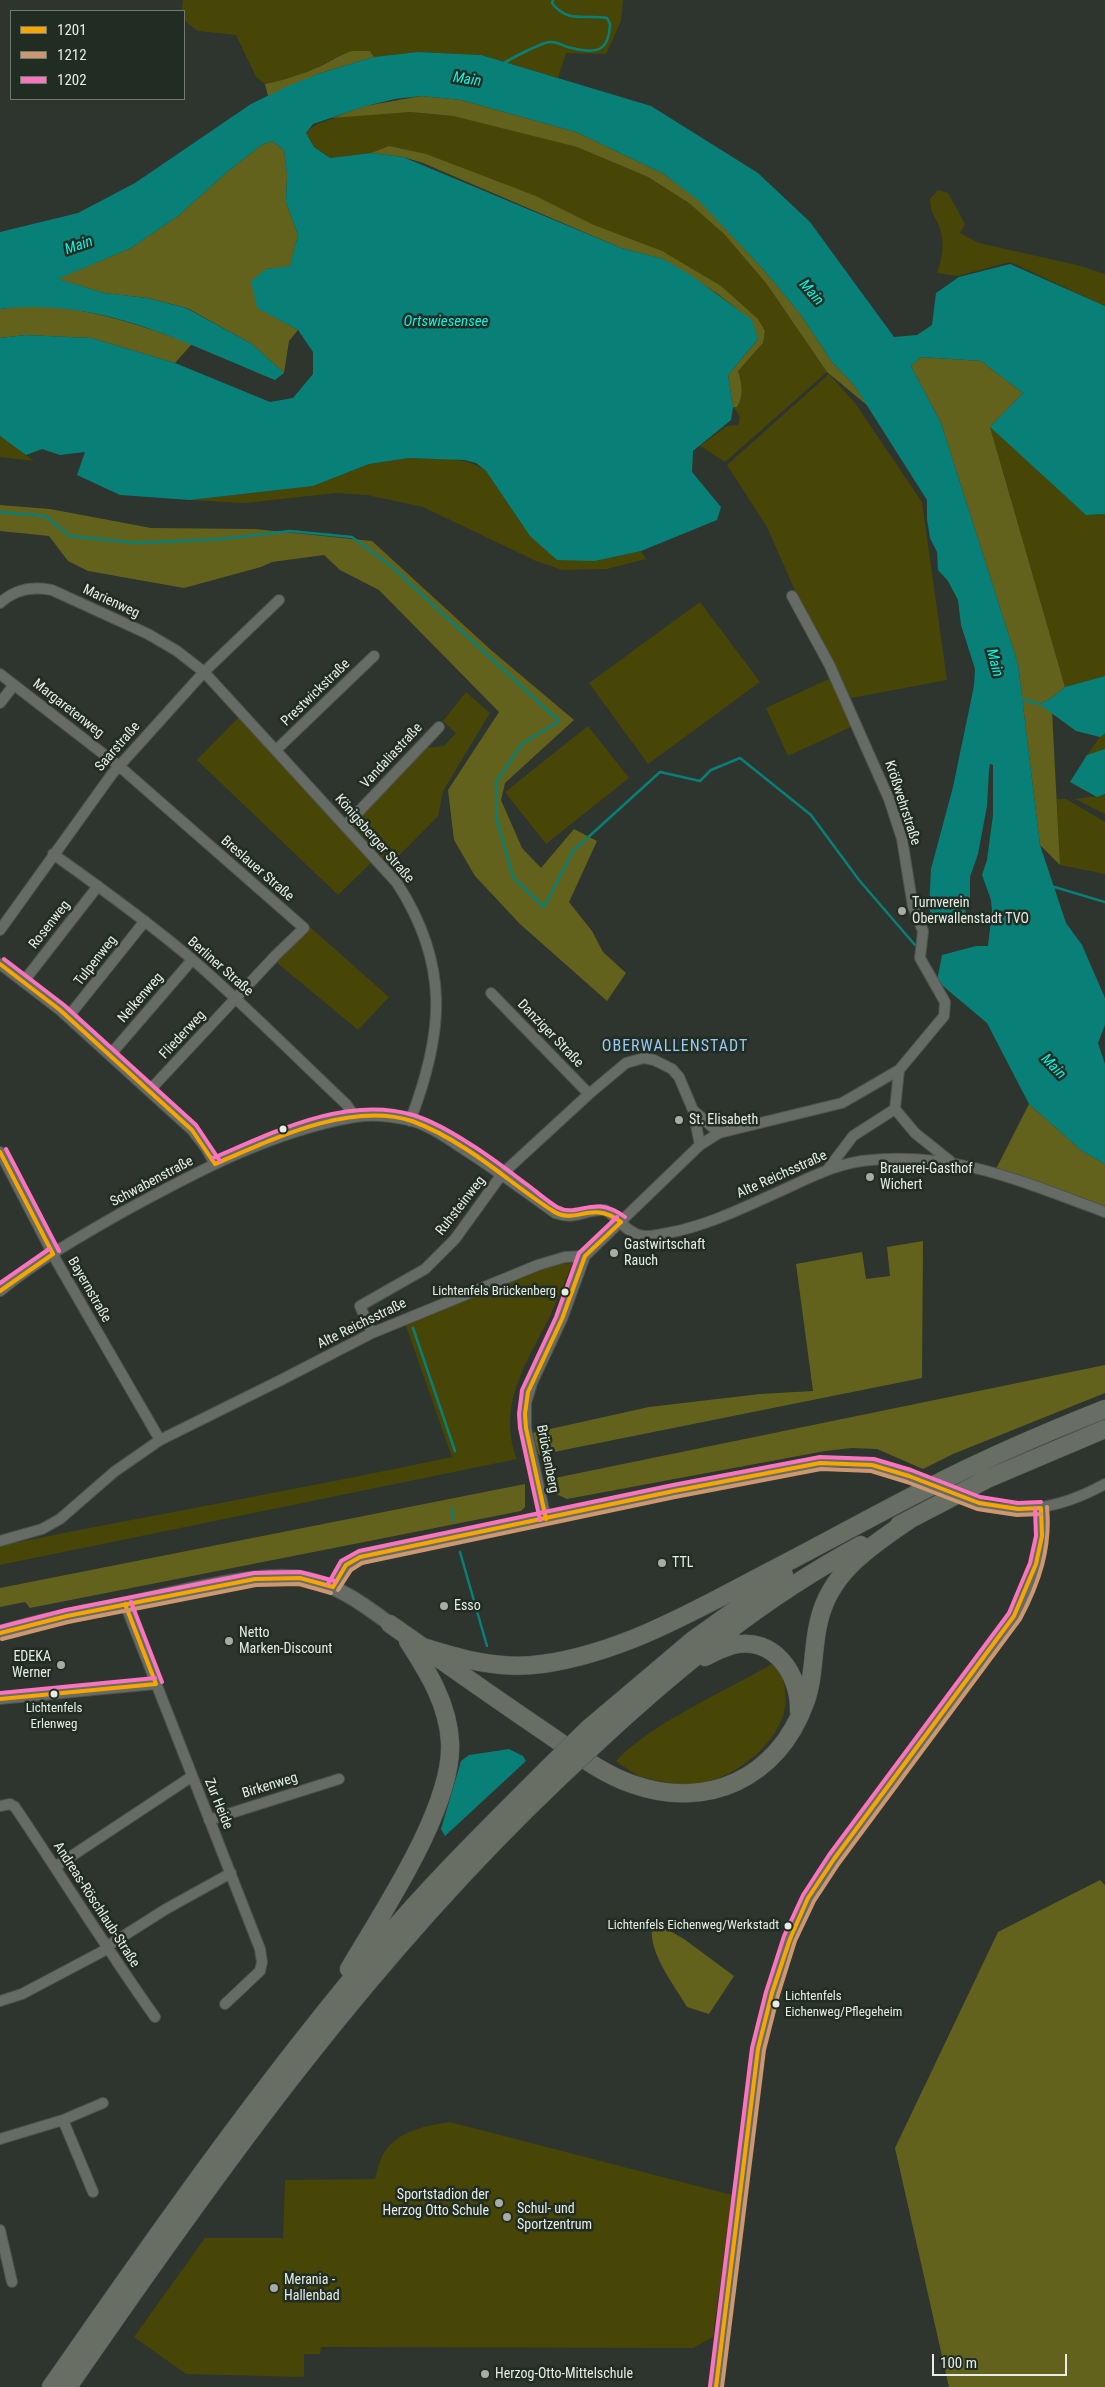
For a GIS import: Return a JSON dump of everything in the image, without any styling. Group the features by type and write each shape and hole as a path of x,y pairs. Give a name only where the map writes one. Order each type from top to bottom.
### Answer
{"highway":[{"path":"420,1646 495,1666 541,1664 575,1658 627,1641 660,1627 959,1473 1048,1432 1105,1409"},
{"path":"596,1732 678,1671 730,1629 856,1548 987,1479 1105,1429"},
{"path":"396,1628 598,1768 633,1785 664,1792 694,1794 720,1789 740,1781 776,1754 788,1738 809,1692 818,1622 825,1600 837,1578 860,1555 908,1520"},
{"path":"51,2387 180,2203 314,2026 379,1946 416,1905 693,1640 739,1605 855,1528"},
{"path":"314,2026 388,1903 419,1846 430,1823 447,1775 450,1751 447,1722 437,1691 396,1628"},
{"path":"678,1671 717,1651 734,1645 754,1645 767,1649 782,1660 792,1673 797,1689 798,1718"},
{"path":"68,2387 203,2196 343,2012 427,1914 521,1814 552,1774"}],"street":[{"name":"Marienweg","path":"0,603 6,597 23,589 39,588 52,590 148,634 178,651 204,672"},
{"name":"Krößwehrstraße","path":"621,1222 700,1145 719,1133 842,1102 899,1070 944,1016 945,1002 920,958 920,948 924,936 913,908 902,839 889,799 833,673 792,596"},
{"name":"Saarstraße","path":"0,930 53,854 119,766 204,672 279,600"},
{"name":"Prestwickstraße","path":"276,750 374,656"},
{"name":"Königsberger Straße","path":"204,672 397,883 410,904 427,943 433,965 437,995 437,1023 430,1061 410,1120"},
{"name":"Margaretenweg","path":"0,674 119,766"},
{"path":"0,703 14,685"},
{"name":"Vandaliastraße","path":"345,826 439,727"},
{"name":"Breslauer Straße","path":"119,766 304,928 236,998"},
{"name":"Berliner Straße","path":"53,854 145,921 236,998 346,1104 355,1117"},
{"name":"Rosenweg","path":"24,981 98,886"},
{"name":"Tulpenweg","path":"68,1018 145,921"},
{"name":"Nelkenweg","path":"110,1055 192,960"},
{"path":"0,964 24,981 68,1018 192,1130 206,1148 215,1164"},
{"name":"Danziger Straße","path":"491,993 589,1094"},
{"name":"Fliederweg","path":"149,1091 236,998"},
{"name":"Ruhsteinweg","path":"372,1333 360,1306 425,1269 455,1239 502,1174 589,1094 626,1063 644,1058 665,1064 679,1077 693,1110"},
{"path":"899,1070 895,1109 915,1133 951,1162"},
{"path":"828,1169 853,1136 895,1109"},
{"path":"693,1110 719,1133"},
{"path":"693,1110 700,1145"},
{"name":"Schwabenstraße","path":"0,1291 53,1254 144,1200 215,1164 289,1134 355,1117 382,1116 410,1120 450,1140 564,1217 576,1217 593,1211 606,1210 621,1222"},
{"name":"Bayernstraße","path":"0,1152 53,1254 160,1440"},
{"name":"Alte Reichsstraße","path":"621,1222 631,1232 648,1236 691,1228 743,1208 828,1169 849,1163 878,1159 913,1158 951,1162 990,1170 1105,1212"},
{"name":"Brückenberg","path":"546,1519 527,1436 525,1414 528,1392 562,1319 585,1256 621,1222"},
{"name":"Alte Reichsstraße","path":"0,1541 42,1530 60,1519 114,1472 160,1440 372,1333 538,1265 565,1257 585,1256"},
{"path":"333,1587 346,1565 356,1558 674,1491 820,1463 869,1464 904,1474 980,1505 1018,1509 1041,1508 1073,1500 1105,1484"},
{"path":"716,2387 758,2049 767,2011 792,1930 811,1893 834,1859 1014,1616 1034,1574 1039,1552 1042,1520 1041,1508"},
{"path":"0,1633 67,1616 175,1594 255,1579 280,1577 309,1580 333,1587 396,1628"},
{"name":"Zur Heide","path":"126,1604 231,1873 262,1962 260,1971 225,2004"},
{"path":"0,1698 156,1684"},
{"path":"56,1866 192,1777"},
{"name":"Birkenweg","path":"209,1820 339,1779"},
{"name":"Andreas-Röschlaub-Straße","path":"0,1806 10,1804 15,1807 56,1866 106,1948 155,2018"},
{"path":"0,2001 22,1994 106,1948 166,1909 231,1873"},
{"path":"0,2138 63,2120 103,2104"},
{"path":"63,2120 94,2192"},
{"path":"0,2230 12,2282"}],"shaded area":[{"path":"183,0 623,0 621,21 606,54 566,53 558,78 481,55 418,52 374,57 370,51 361,51 344,54 287,79 265,84 256,77 236,35 198,31 186,22 185,10 182,8"},
{"path":"352,51 370,51 374,57 321,73 268,96 265,84 307,72"},
{"path":"421,96 461,100 576,132 664,174 699,200 763,269 801,315 832,362 854,385 868,406 827,372 766,283 724,234 689,203 648,177 577,147 453,116 410,112 332,118 365,106"},
{"path":"410,112 453,116 577,147 648,177 689,203 724,234 766,283 827,372 725,462 700,446 727,426 738,425 738,413 733,407 737,407 741,394 738,371 763,343 765,331 594,225 536,196 389,146 371,153 330,158 314,147 306,133 315,126 340,117"},
{"path":"272,141 284,150 287,174 286,202 298,235 290,267 266,269 258,308 298,330 289,341 284,373 252,344 187,308 147,298 104,293 57,279 131,248 178,216 226,173 260,146"},
{"path":"389,146 426,154 536,196 594,225 662,251 721,286 758,319 765,331 763,343 738,371 742,390 741,399 737,407 733,407 728,375 758,339 751,320 718,294 663,259 621,248 423,163 403,157 371,153"},
{"path":"938,190 948,193 965,224 960,233 979,243 1077,265 1105,274 1105,306 1010,262 958,276 937,273 943,246 942,235 931,210 930,199"},
{"path":"29,305 50,306 92,313 152,330 192,344 175,363 91,338 26,335 0,338 0,309"},
{"path":"921,357 981,361 1023,393 990,427 1065,687 1050,699 1039,704 1052,711 1060,865 1040,845 1018,664 941,423 911,366"},
{"path":"829,374 855,403 922,502 947,680 851,698 796,593 767,527 727,465"},
{"path":"990,427 1086,515 1105,514 1105,676 1065,687"},
{"path":"0,436 34,461 0,457"},
{"path":"409,458 459,460 469,462 486,471 530,536 595,561 641,551 646,559 607,569 562,570 536,561 423,507 367,495 336,493 245,503 190,500 313,486 369,464"},
{"path":"0,505 50,509 151,528 255,529 372,541 491,650 574,720 505,783 501,800 522,848 541,868 574,829 597,841 569,902 592,931 603,952 626,973 607,1001 520,924 475,876 454,840 448,790 499,712 379,590 340,570 324,555 272,562 261,567 184,588 88,571 68,561 49,536 0,531"},
{"path":"700,602 760,682 648,764 589,683"},
{"path":"831,678 853,726 788,756 766,708"},
{"path":"466,692 490,713 443,791 438,816 389,866 352,824 424,748 444,746 456,733 443,721"},
{"path":"239,717 344,833 373,861 338,895 197,760"},
{"path":"588,726 629,778 546,844 505,792"},
{"path":"1105,734 1105,749 1087,755 1100,737"},
{"path":"1105,795 1105,814 1075,799"},
{"path":"1057,799 1066,799 1105,822 1105,874 1060,865"},
{"path":"310,927 389,997 358,1030 276,962"},
{"path":"1029,1104 1082,1151 1105,1164 1105,1210 996,1169"},
{"path":"923,1241 922,1378 539,1455 532,1433 649,1407 760,1394 813,1391 796,1264 862,1252 866,1279 890,1276 887,1247"},
{"path":"573,1263 517,1384 510,1420 511,1439 517,1459 0,1565 0,1546 452,1457 405,1323 557,1264"},
{"path":"1105,1365 1105,1393 953,1454 923,1469 877,1449 852,1448 825,1451 567,1499 556,1494 550,1479"},
{"path":"525,1484 525,1507 521,1511 30,1608 25,1602 0,1607 0,1588"},
{"path":"772,1664 784,1681 785,1707 780,1723 760,1751 730,1773 699,1784 677,1784 639,1776 616,1761 649,1733 690,1708"},
{"path":"1100,1880 1105,1885 1105,2387 949,2387 895,2148 998,1932"},
{"path":"654,1922 684,1939 734,1976 709,2014 687,2007 668,1977 656,1954 652,1932"},
{"name":"Schul- und Sportzentrum","path":"450,2122 732,2195 713,2337 693,2348 321,2347 320,2354 304,2354 304,2377 186,2374 134,2337 205,2238 283,2238 285,2180 375,2179 382,2156 395,2141 412,2131 430,2125"}],"water":[{"path":"418,52 481,55 651,106 758,173 810,222 894,337 917,335 932,325 936,293 959,277 1010,264 1105,306 1105,514 1086,515 990,427 1023,393 981,361 921,357 911,366 941,423 1018,664 1040,845 1066,923 1082,945 1105,998 1105,1025 1098,1043 1105,1064 1105,1164 1082,1151 1029,1104 987,1023 937,981 942,955 976,946 988,946 992,911 991,900 982,875 987,860 993,815 993,765 990,764 987,806 978,854 970,877 970,899 964,901 966,915 937,925 929,909 931,869 953,787 974,686 975,669 961,625 958,600 948,581 938,570 937,552 930,538 927,519 927,500 854,385 832,362 801,315 763,269 699,201 664,174 576,132 461,100 421,96 395,99 366,106 313,124 306,133 314,147 330,158 371,153 403,157 621,248 663,259 689,274 752,320 758,339 728,375 733,407 731,420 693,451 692,472 721,507 717,520 641,551 595,561 557,560 530,536 486,471 476,463 464,460 409,458 369,464 313,486 190,500 120,495 77,475 85,452 60,455 42,449 26,455 0,436 0,338 26,335 91,338 175,363 270,402 293,398 313,374 313,352 298,330 257,308 251,281 266,269 290,266 298,235 286,202 287,175 284,150 272,141 260,146 226,173 178,216 131,248 58,279 104,293 147,298 186,308 252,344 284,373 275,380 175,338 108,316 38,307 0,309 0,232 78,213 135,183 251,104 288,86 321,73 374,57"},
{"path":"1105,676 1105,734 1100,737 1076,731 1039,704 1050,699 1065,687"},
{"path":"1105,749 1105,794 1097,797 1070,782 1087,755"},
{"path":"509,1749 523,1756 526,1761 445,1836 441,1829 461,1761 469,1755"}],"waterway":[{"path":"504,63 550,42 588,51 600,49 604,45 609,33 610,24 607,18 578,17 564,14 552,3 553,0"},
{"path":"0,512 45,516 70,536 137,543 221,539 290,531 352,537 391,566 559,721 522,744 496,782 497,820 513,877 544,907 573,851 660,772 700,781 711,770 740,758 811,815 859,880 915,945"},
{"path":"1022,699 1039,704"},
{"path":"1051,886 1105,902"},
{"path":"413,1328 455,1451"},
{"path":"452,1508 453,1521"},
{"path":"460,1552 487,1646"}],"transit line":[{"name":"1202","path":"4,959 64,1005 196,1125 220,1161"},
{"name":"1201","path":"0,964 60,1010 192,1130 215,1164"},
{"name":"1202","path":"213,1158 285,1128 310,1120 336,1113 388,1110 413,1115 450,1132 493,1159 557,1207 565,1210 595,1206 604,1207 614,1210 625,1217"},
{"name":"1201","path":"215,1164 261,1144 311,1126 337,1119 388,1116 412,1121 446,1137 477,1156 542,1204 561,1215 601,1213 621,1222"},
{"name":"1202","path":"6,1149 59,1251"},
{"name":"1201","path":"0,1152 53,1254"},
{"name":"1202","path":"540,1520 520,1428 519,1414 522,1390 556,1317 579,1253 617,1217"},
{"name":"1201","path":"546,1519 526,1428 525,1414 528,1392 562,1319 585,1256 621,1222"},
{"name":"1202","path":"0,1283 49,1249"},
{"name":"1201","path":"0,1291 53,1254"},
{"name":"1202","path":"328,1584 341,1561 359,1551 673,1485 820,1457 874,1459 911,1470 980,1497 1018,1503 1041,1502"},
{"name":"1201","path":"333,1587 346,1565 360,1557 674,1491 820,1463 872,1465 909,1476 979,1503 1018,1509 1041,1508"},
{"name":"1212","path":"338,1590 351,1570 362,1563 675,1497 821,1469 871,1471 907,1482 977,1509 1017,1515 1041,1514"},
{"name":"1212","path":"722,2387 764,2050 778,1995 795,1941 814,1901 839,1863 1020,1619 1033,1592 1042,1565 1047,1537 1047,1507"},
{"name":"1201","path":"716,2387 758,2049 772,1993 790,1939 808,1898 834,1859 1014,1616 1036,1564 1042,1536 1041,1508"},
{"name":"1202","path":"710,2386 752,2048 766,1992 784,1936 803,1895 829,1855 1009,1613 1030,1563 1036,1536 1035,1509"},
{"name":"1202","path":"0,1627 66,1610 254,1573 300,1572 335,1581"},
{"name":"1201","path":"0,1633 67,1616 255,1579 300,1578 333,1587"},
{"name":"1212","path":"2,1639 68,1622 256,1585 299,1584 331,1593"},
{"name":"1202","path":"131,1602 162,1682"},
{"name":"1201","path":"125,1604 156,1684"},
{"name":"1202","path":"0,1693 155,1678"},
{"name":"1201","path":"0,1699 156,1684"}],"place":[{"name":"Turnverein Oberwallenstadt TVO","path":"902,911"},
{"name":"St. Elisabeth","path":"679,1120"},
{"name":"Brauerei-Gasthof Wichert","path":"870,1177"},
{"name":"Gastwirtschaft Rauch","path":"614,1253"},
{"name":"Lichtenfels Brückenberg","path":"565,1292"},
{"name":"TTL","path":"662,1563"},
{"name":"Esso","path":"444,1606"},
{"name":"Netto Marken-Discount","path":"229,1641"},
{"name":"EDEKA Werner","path":"61,1665"},
{"name":"Lichtenfels Erlenweg","path":"54,1694"},
{"name":"Lichtenfels Eichenweg/Werkstadt","path":"788,1926"},
{"name":"Lichtenfels Eichenweg/Pflegeheim","path":"776,2004"},
{"name":"Sportstadion der Herzog Otto Schule","path":"499,2203"},
{"name":"Schul- und Sportzentrum","path":"507,2217"},
{"name":"Merania - Hallenbad","path":"274,2288"},
{"name":"Herzog-Otto-Mittelschule","path":"485,2374"}],"district":[{"name":"OBERWALLENSTADT","path":"675,1047"}],"water label":[{"name":"Main","path":"467,80"},
{"name":"Main","path":"79,246"},
{"name":"Main","path":"811,293"},
{"name":"Ortswiesensee","path":"446,322"},
{"name":"Main","path":"994,663"},
{"name":"Main","path":"1053,1067"}]}
